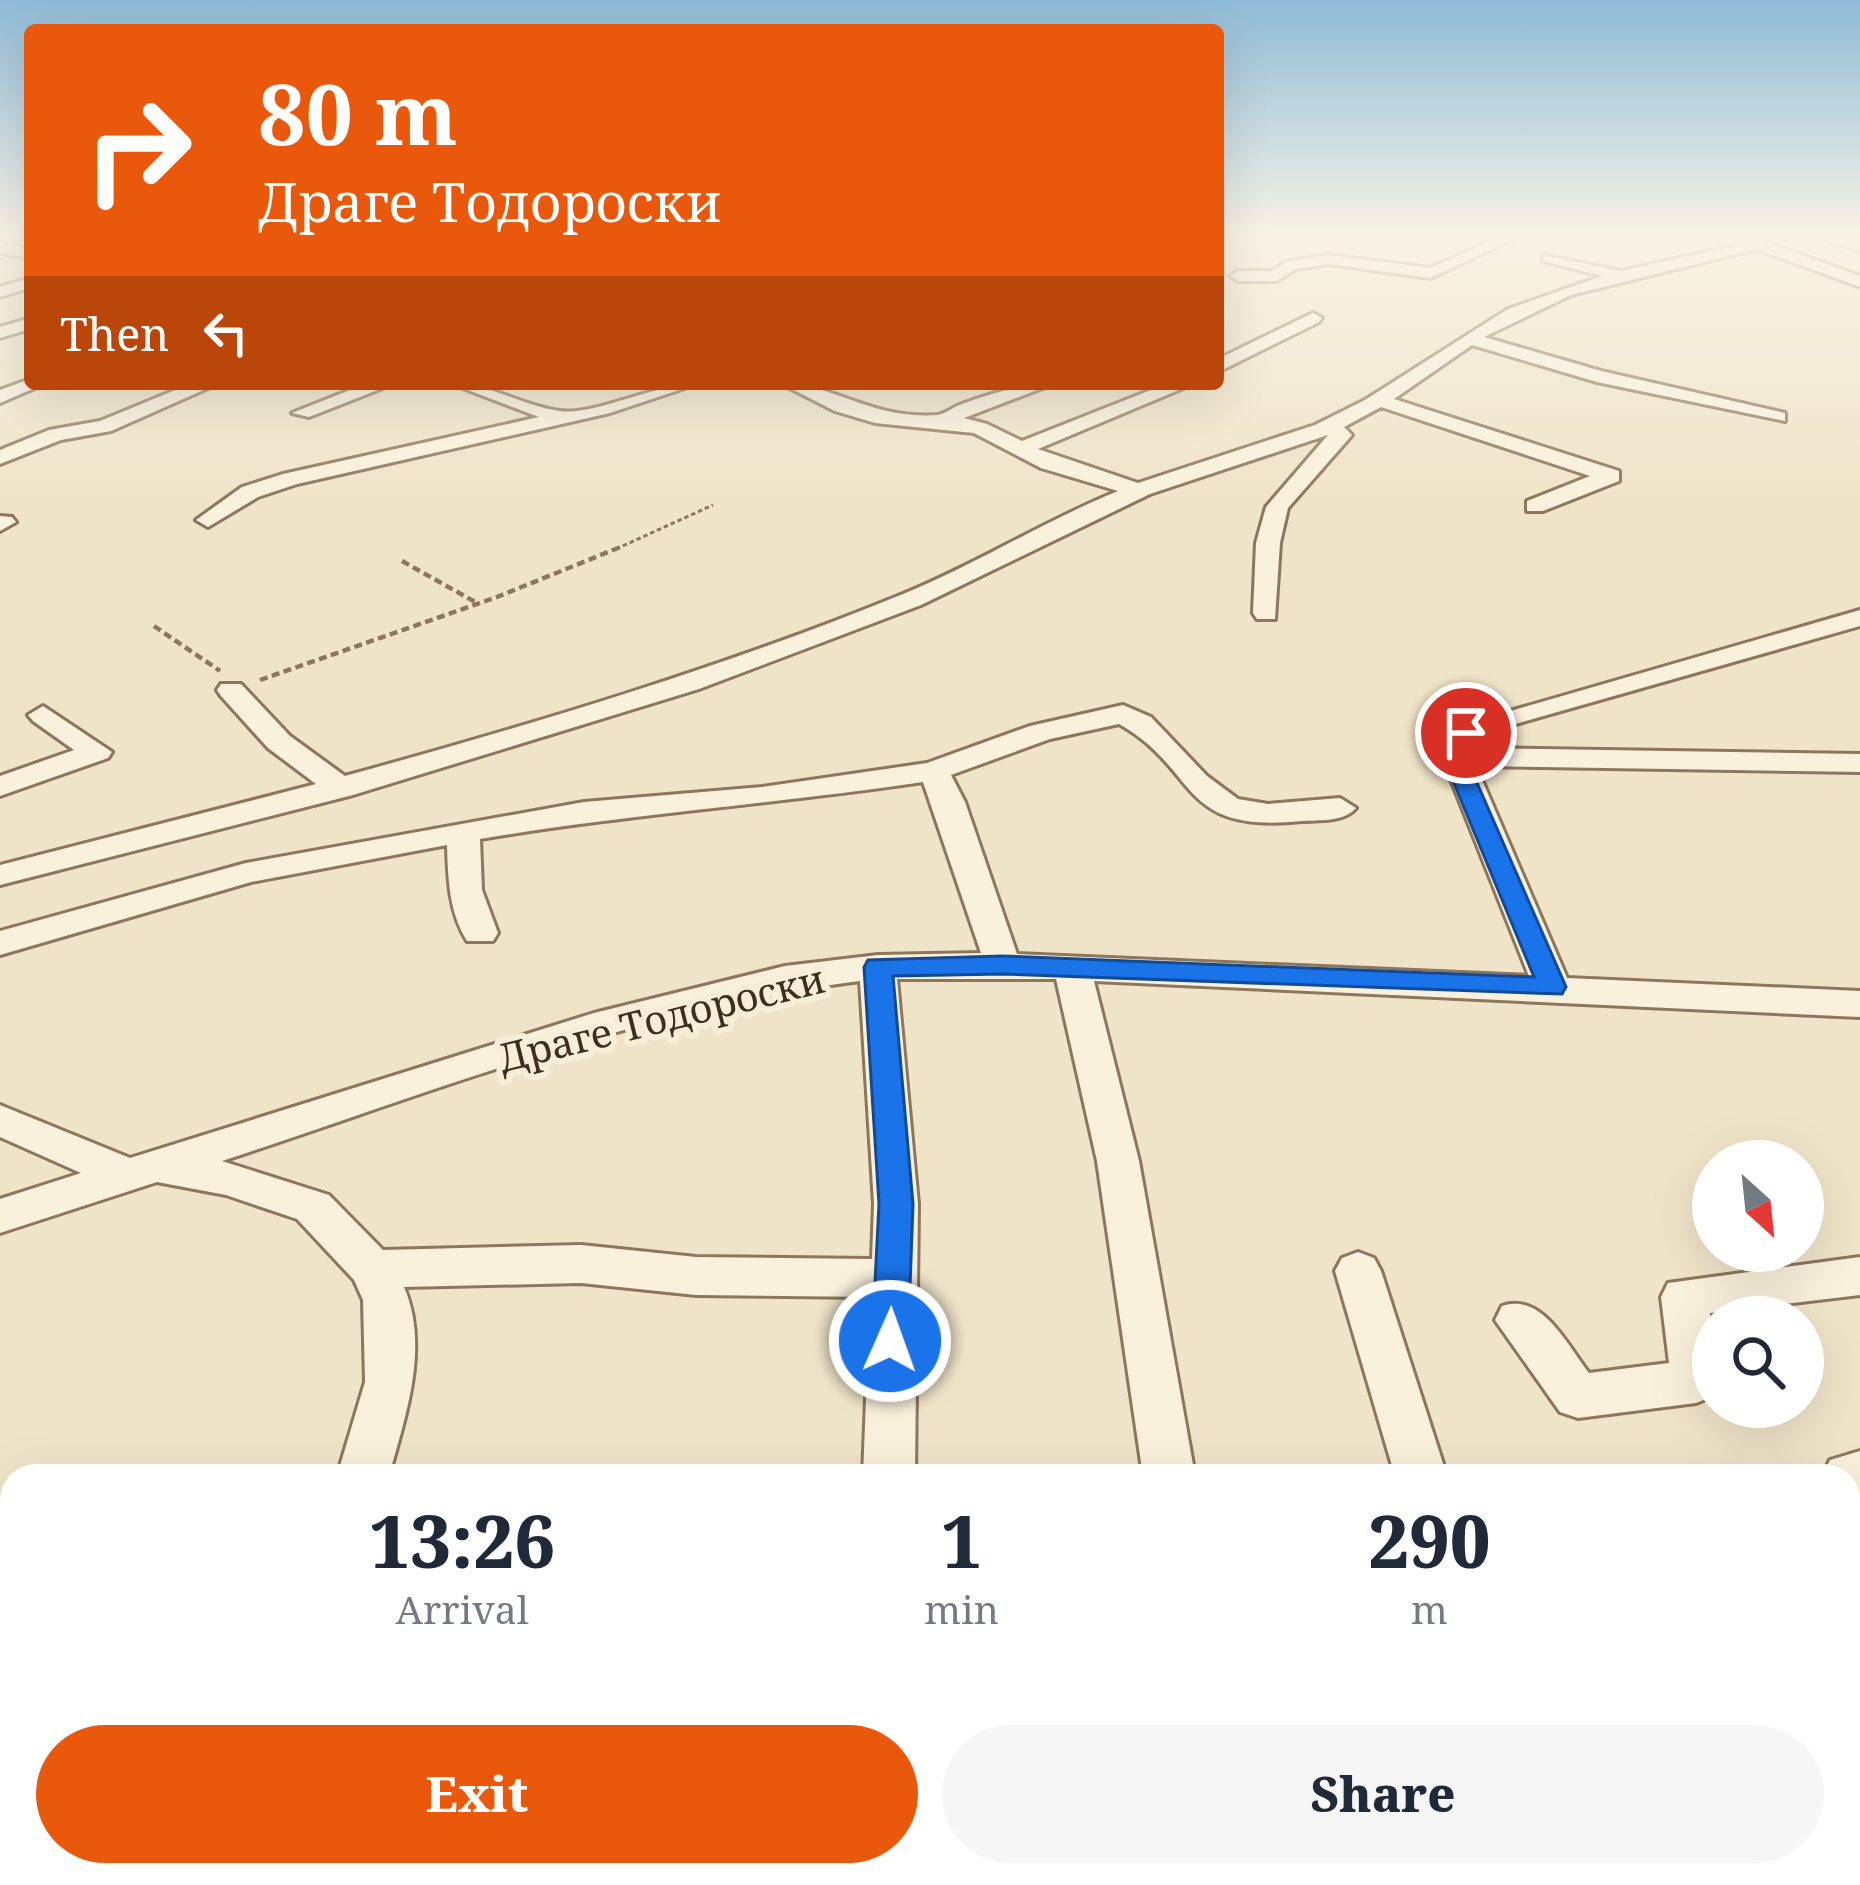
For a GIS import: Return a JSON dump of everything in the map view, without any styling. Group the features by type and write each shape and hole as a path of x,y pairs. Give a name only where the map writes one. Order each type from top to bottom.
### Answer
{"street":[{"path":"1224,364 1301,324"},
{"path":"0,875 342,788 801,645 919,597 1138,490 1330,427 1381,401 1497,324"},
{"path":"1470,339 1597,376 1778,417"},
{"path":"0,458 56,434 104,427 193,390"},
{"path":"302,413 365,390"},
{"path":"480,390 562,418"},
{"path":"208,520 250,492 291,479 665,390"},
{"path":"807,390 873,416 947,422 992,433 1018,450 1138,490"},
{"path":"947,422 963,410 1025,390"},
{"path":"1018,450 1168,390"},
{"path":"1381,401 1611,476 1535,506"},
{"path":"1266,613 1268,542 1276,507 1342,435 1330,427"},
{"path":"1552,987 1457,757 1466,733 1860,618"},
{"path":"231,691 279,742 342,788"},
{"path":"0,943 246,873 584,812 762,796 933,771 1041,732 1123,714 1159,736 1197,782 1231,808 1253,813 1340,808"},
{"path":"0,788 97,752 43,715"},
{"path":"1457,757 1860,763"},
{"path":"933,771 949,802 1003,965"},
{"path":"463,833 465,890 480,933"},
{"name":"Драге Тодороски","path":"0,1216 608,1022 784,978 878,967 1003,965 1860,1004"},
{"path":"878,967 896,1204 889,1464"},
{"path":"1072,968 1118,1161 1167,1464"},
{"path":"0,1120 141,1170 228,1179 313,1208 373,1269 386,1300 390,1382 366,1464"},
{"path":"373,1269 581,1264 696,1276 892,1278"},
{"path":"1358,1271 1417,1464"},
{"path":"1519,1320 1578,1396 1696,1381 1684,1297 1860,1276"}],"path":[{"path":"154,626 230,677 231,691 617,549 713,505"},
{"path":"402,561 477,603"}],"route":[{"path":"890,1341 896,1204 878,967 1003,965 1552,987 1462,776 1457,757 1466,733"}]}
